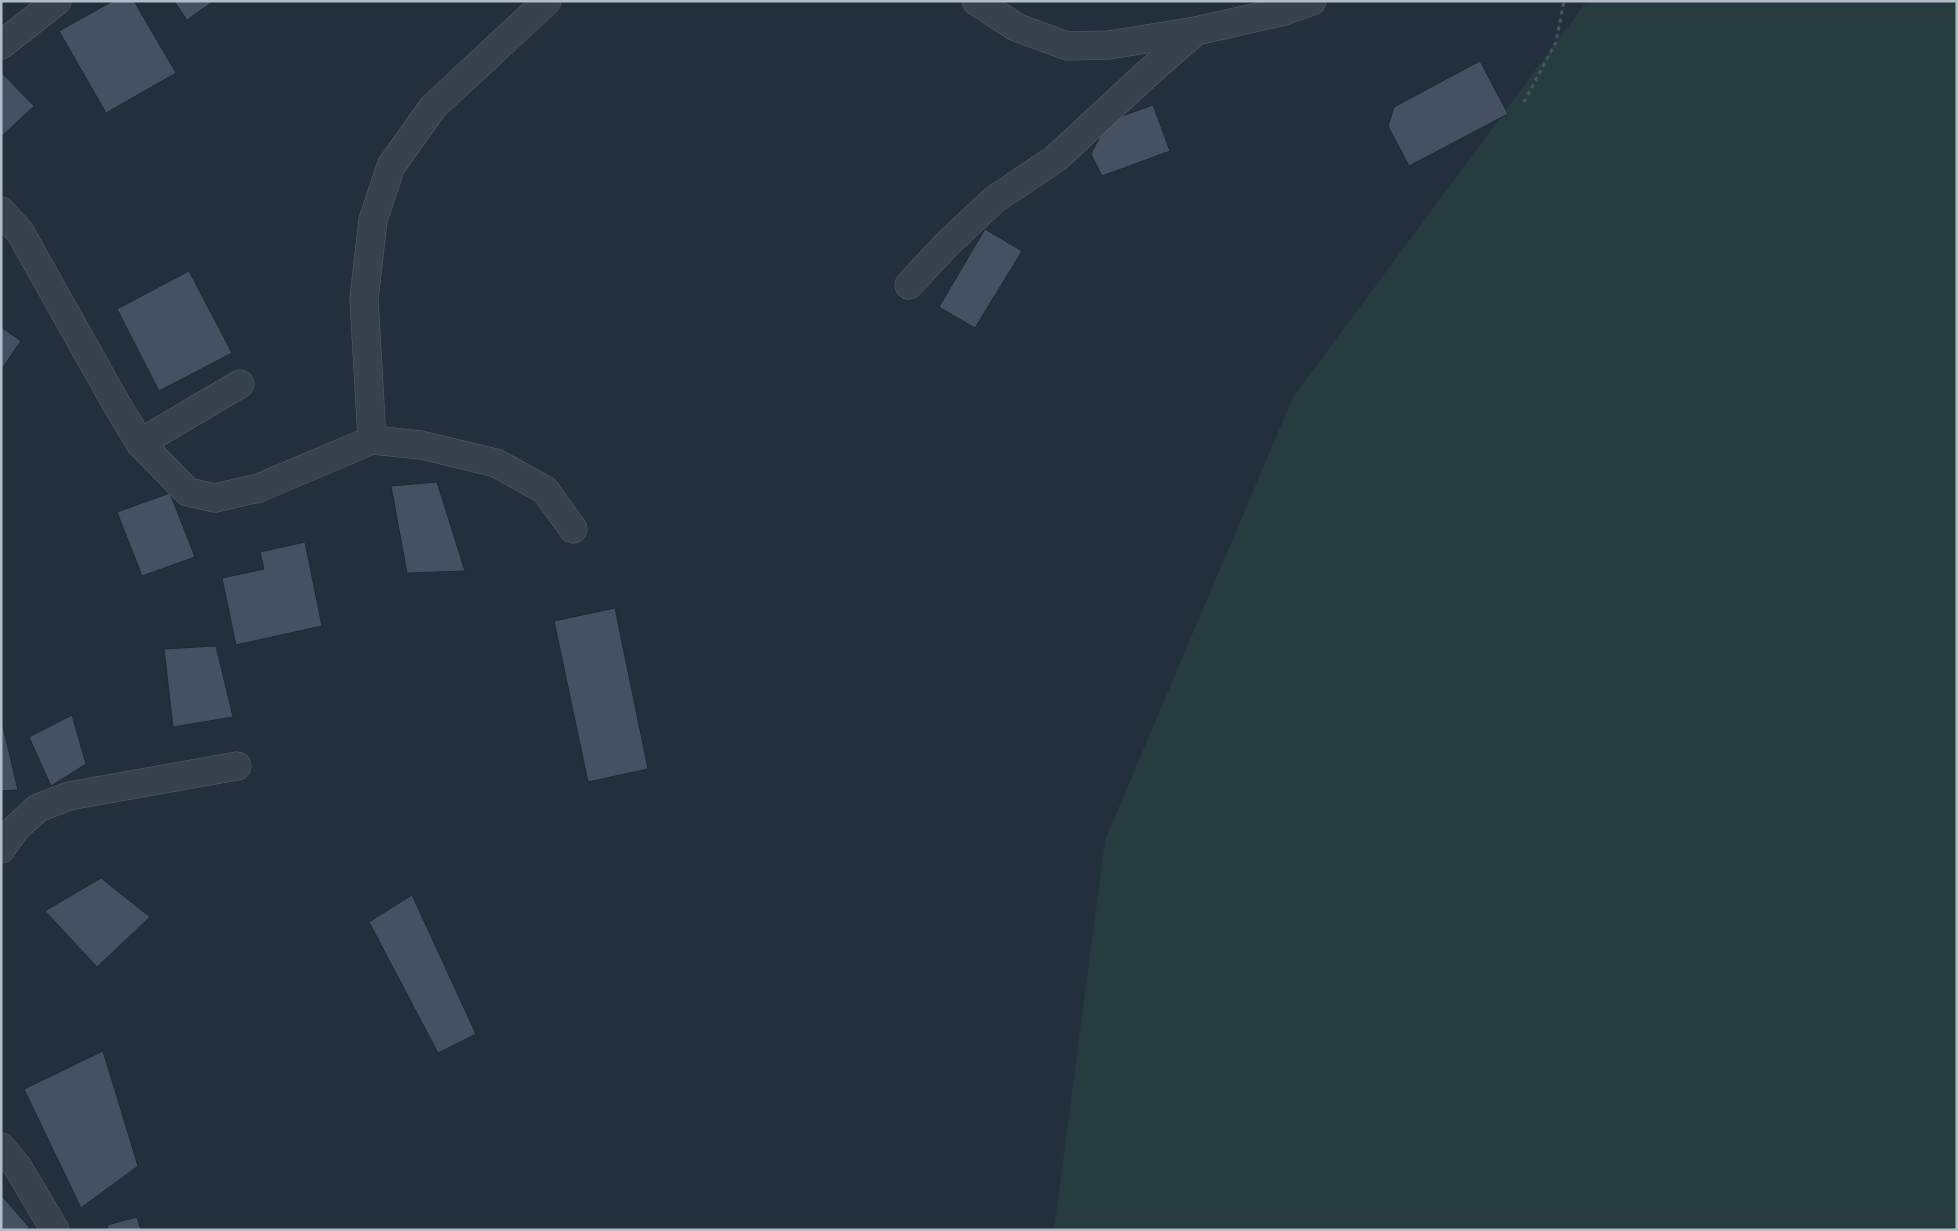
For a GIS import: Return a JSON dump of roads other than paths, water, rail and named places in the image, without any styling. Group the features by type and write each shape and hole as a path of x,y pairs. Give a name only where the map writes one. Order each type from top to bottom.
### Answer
{"street":[{"path":"1,45 57,1"},
{"path":"372,440 364,299 372,220 391,166 432,107 547,1"},
{"path":"976,1 1016,28 1067,46 1109,45 1196,32 1285,11 1312,1"},
{"path":"909,285 947,244 995,199 1055,159 1149,72 1196,32"},
{"path":"1,211 20,232 113,398 140,442 188,492 215,498 259,488 372,440 421,445 496,463 545,490 573,529"},
{"path":"140,442 240,384"},
{"path":"1,850 16,828 38,808 69,796 237,766"},
{"path":"1,1147 17,1166 55,1230"}]}
